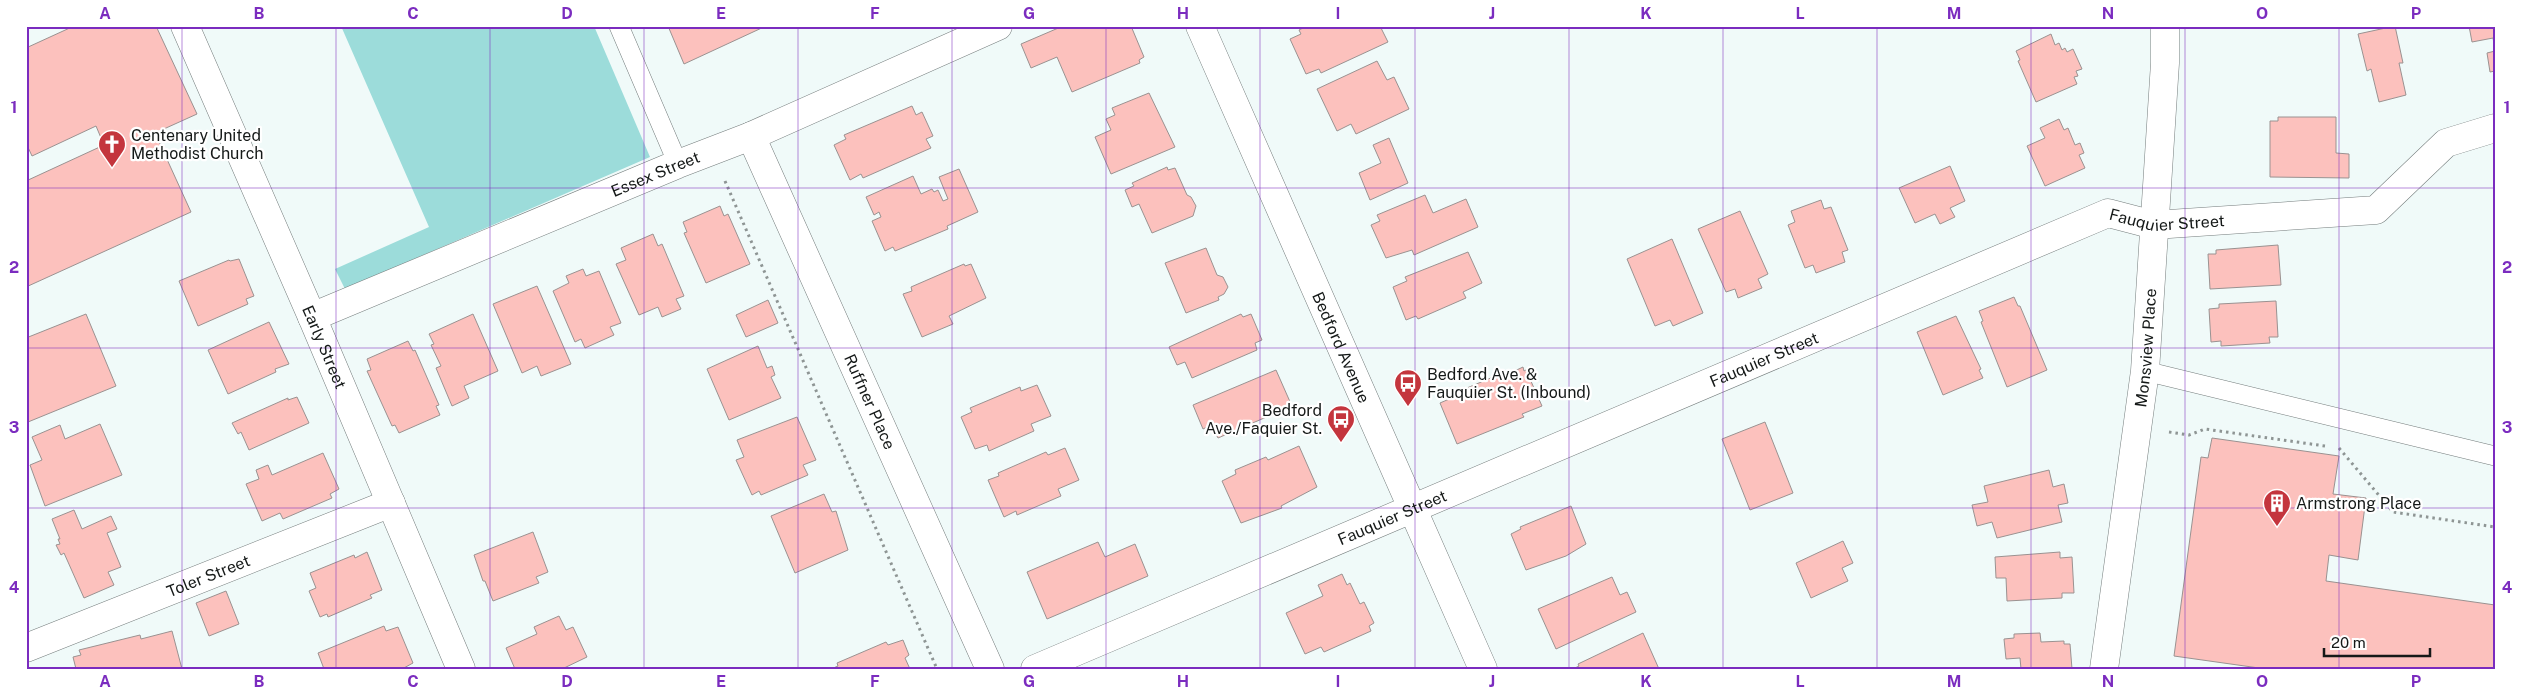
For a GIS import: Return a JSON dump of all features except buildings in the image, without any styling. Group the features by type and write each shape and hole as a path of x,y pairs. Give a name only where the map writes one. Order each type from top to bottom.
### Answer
{"street":[{"name":"Early Street","path":"185,26 312,317 461,669"},
{"name":"Essex Street","path":"312,317 678,164 751,136 998,26"},
{"name":"Bedford Avenue","path":"1200,26 1482,669"},
{"name":"Monsview Place","path":"2104,669 2145,371 2165,63 2165,26"},
{"name":"Fauquier Street","path":"1035,669 2108,213 2154,225 2376,210 2446,143 2495,128"},
{"name":"Ruffner Place","path":"751,136 990,669"},
{"name":"Toler Street","path":"26,648 391,502"}],"lane":[{"path":"619,26 678,164"},
{"path":"2145,371 2495,456"}],"path":[{"path":"722,175 937,669"},
{"path":"2164,432 2189,435 2204,429 2339,448 2393,512 2495,527"}],"shaded area":[{"path":"341,26 594,26 650,157 345,289 335,269 429,227"}],"place":[{"name":"Centenary United Methodist Church","path":"112,168"},
{"name":"Bedford Ave. & Fauquier St. (Inbound)","path":"1408,407"},
{"name":"Bedford Ave./Faquier St.","path":"1341,443"},
{"name":"Armstrong Place","path":"2277,527"}]}
